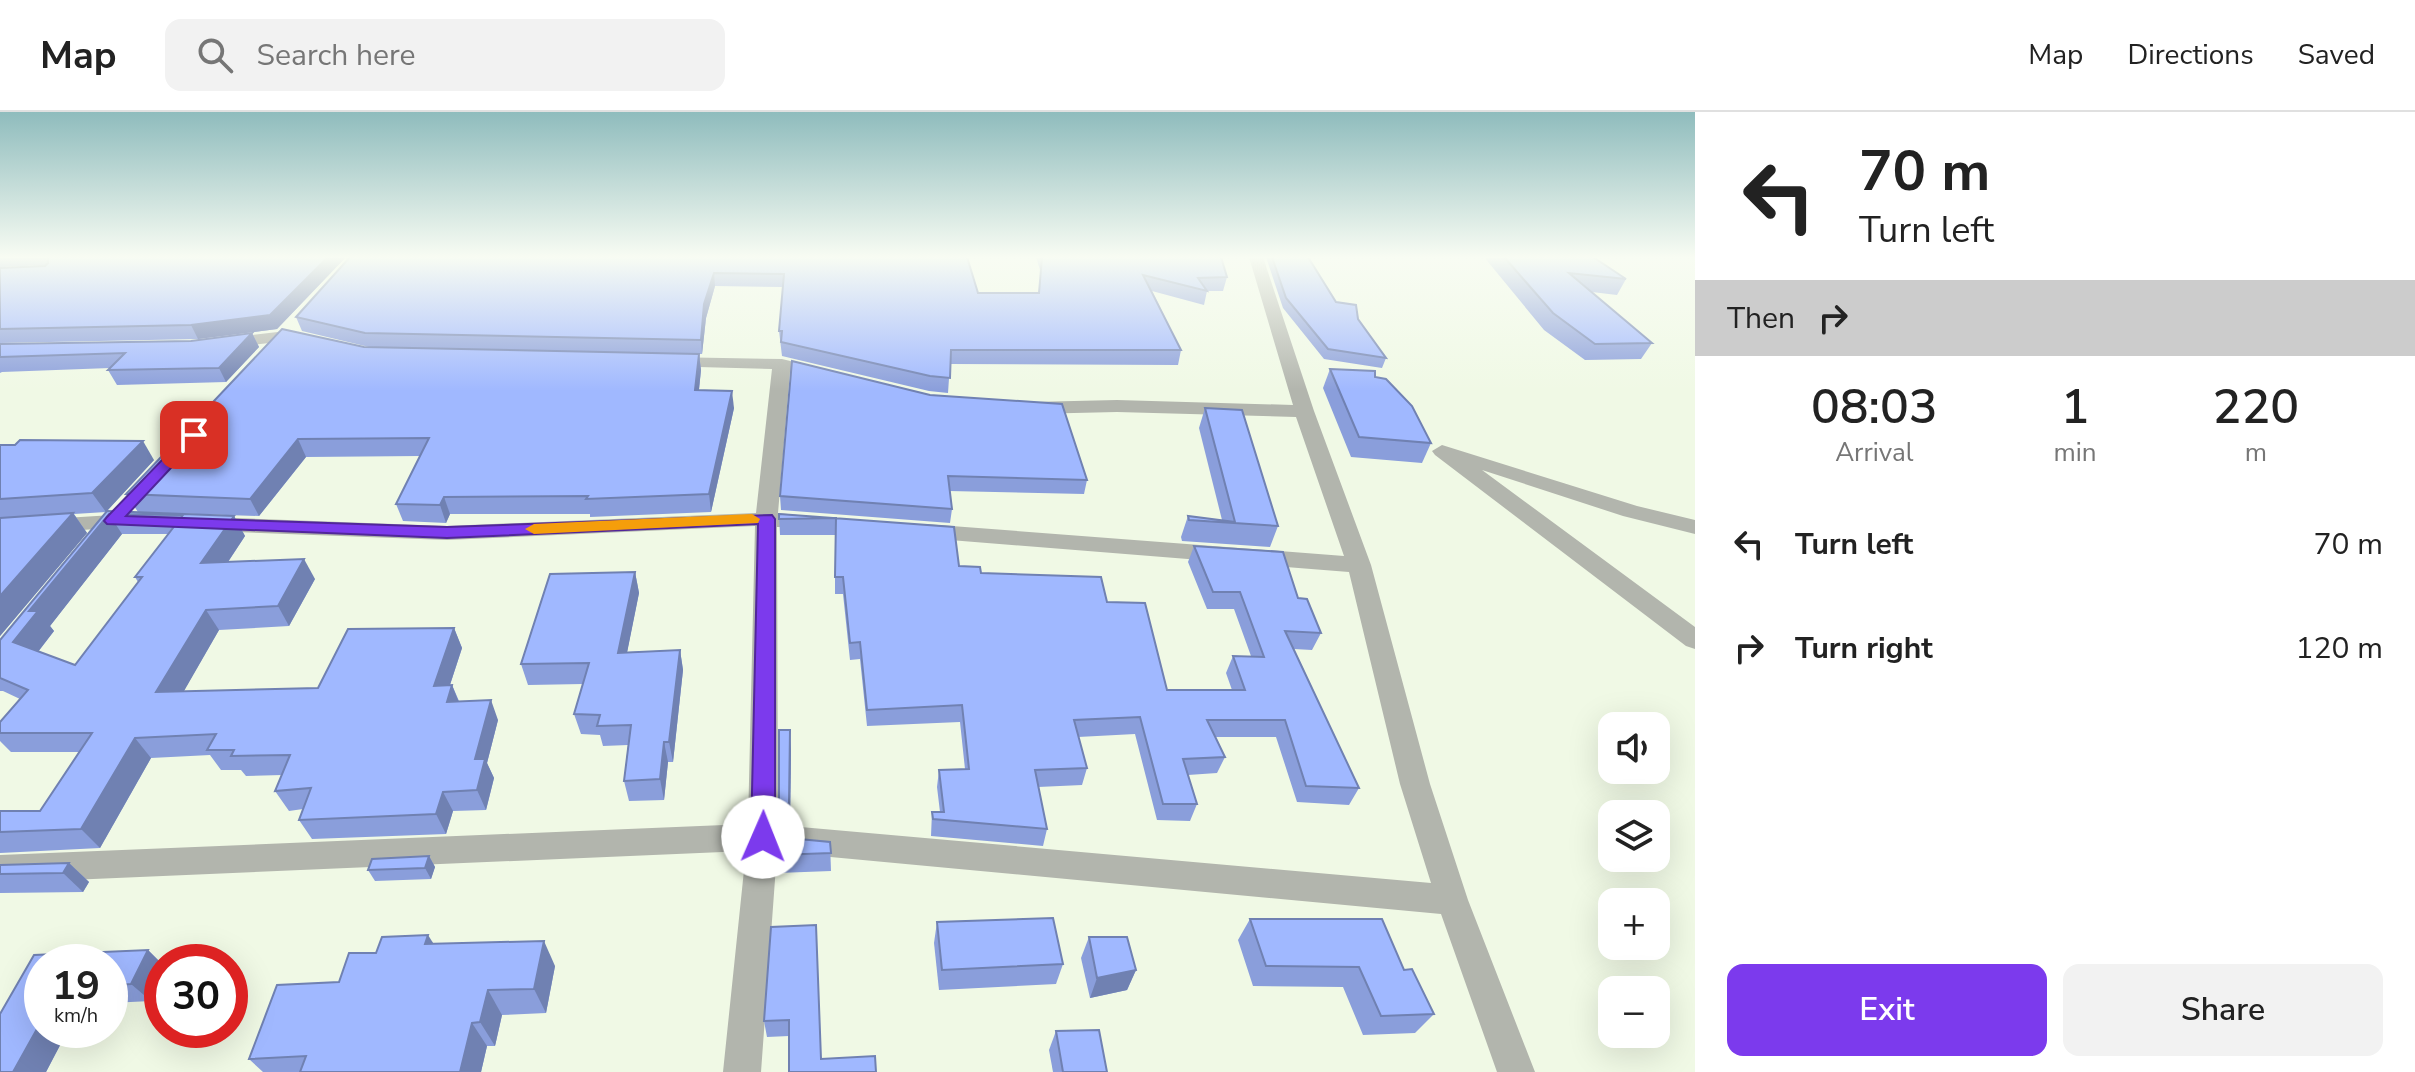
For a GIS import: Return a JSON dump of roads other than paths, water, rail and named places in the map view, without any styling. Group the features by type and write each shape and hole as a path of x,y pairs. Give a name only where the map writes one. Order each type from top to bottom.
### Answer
{"street":[{"path":"1270,302 1304,411 1359,565 1415,784 1452,900 1516,1072"},
{"path":"266,358 307,314"},
{"path":"212,345 286,336 328,346"},
{"path":"645,362 782,364 841,378"},
{"path":"742,1072 763,837 766,519 782,364"},
{"path":"1007,407 1117,406 1304,411"},
{"path":"1695,527 1631,511 1442,451 1695,640"},
{"path":"94,544 133,499"},
{"path":"192,523 447,533 766,519 829,523"},
{"path":"0,529 113,521 144,522"},
{"path":"907,529 1359,565"},
{"path":"0,869 763,837 1452,900"}]}
